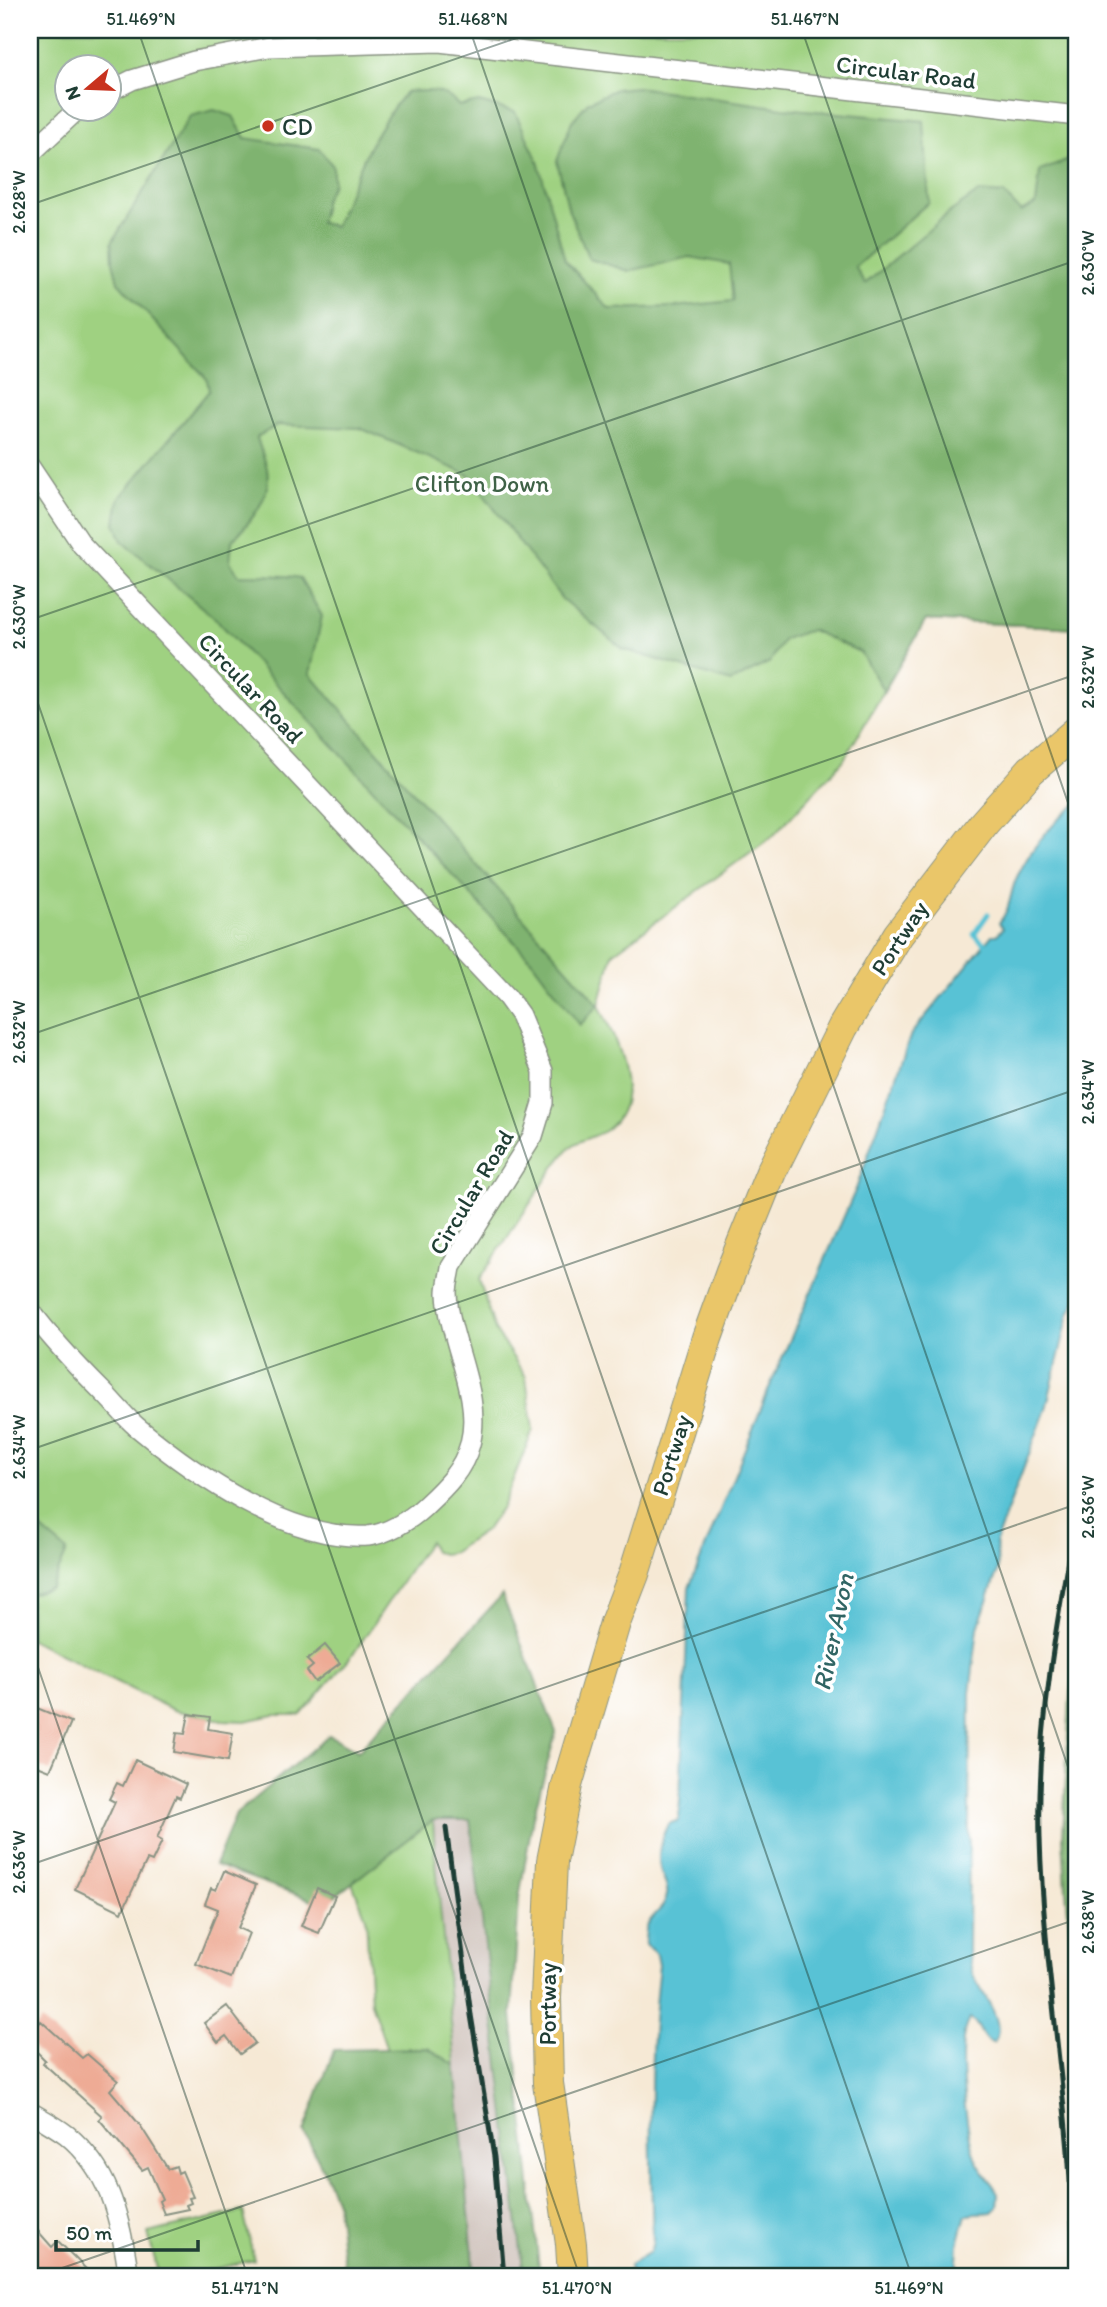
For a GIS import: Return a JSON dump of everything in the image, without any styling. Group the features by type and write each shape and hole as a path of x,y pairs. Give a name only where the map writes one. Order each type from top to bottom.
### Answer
{"highway":[{"name":"Portway","path":"573,2277 571,2244 548,2083 546,1998 552,1861 567,1785 615,1623 634,1574 707,1339 771,1172 843,1027 898,935 984,823 1031,770 1077,730"}],"street":[{"name":"Circular Road","path":"122,85 194,61 269,47 439,42 1077,116"},
{"path":"30,154 64,122"},
{"name":"Circular Road","path":"30,467 82,545 507,997 524,1024 543,1071 543,1103 533,1136 451,1267 447,1292 468,1387 473,1420 471,1443 463,1464 444,1489 418,1513 399,1525 370,1536 327,1533 280,1520 206,1479 136,1426 55,1343 30,1310"},
{"path":"30,2112 65,2134 96,2166 119,2216 127,2264"}],"shaded area":[{"path":"433,1820 470,1820 524,2277 475,2277"}],"green space":[{"name":"Clifton Down","path":"30,30 1077,30 1077,628 926,620 843,761 774,835 613,953 599,1005 613,1035 624,1069 624,1103 618,1117 606,1130 576,1144 566,1152 479,1280 495,1330 526,1377 533,1430 502,1507 486,1530 453,1552 434,1552 429,1541 354,1653 301,1715 274,1715 245,1721 222,1720 173,1710 30,1639"},
{"path":"637,87 783,108 924,121 929,202 855,267 865,284 950,212 979,192 1004,194 1021,212 1036,204 1040,171 1077,157 1077,628 926,620 884,691 860,652 811,630 784,639 770,662 731,682 623,649 562,599 469,475 360,428 278,425 257,437 267,469 267,489 253,517 232,541 230,562 239,575 300,578 322,616 310,674 599,1005 580,1025 532,961 217,620 122,541 115,523 119,499 209,391 207,379 118,282 112,242 190,116 214,110 233,116 245,138 319,149 333,166 333,184 325,198 320,223 335,226 373,139 394,107 406,92 428,91 441,93 459,106 479,102 515,112 538,161 565,260 609,309 673,307 733,301 729,264 690,257 629,271 589,259 569,211 557,161 572,121 588,102 616,89"},
{"path":"30,1520 67,1551 51,1588 30,1594"},
{"path":"502,1595 556,1732 533,1817 519,1898 512,2014 540,2277 524,2277 470,1820 433,1820 335,1896 312,1900 215,1865 236,1814 329,1735 358,1751"},
{"path":"1077,1644 1077,2008 1063,1836 1070,1695"},
{"path":"433,1820 455,2065 428,2048 387,2049 371,2003 366,1918 352,1882"},
{"path":"428,2048 455,2065 475,2277 345,2277 337,2205 325,2173 304,2132 334,2050"},
{"path":"243,2211 254,2260 178,2277 159,2277 148,2233"}],"water":[{"name":"River Avon","path":"1077,804 1077,1298 1069,1314 1046,1409 996,1541 998,1569 978,1628 970,1693 968,1950 972,1972 998,2025 994,2043 989,2042 970,2019 965,2029 963,2044 963,2086 975,2157 998,2193 997,2207 992,2212 966,2215 958,2244 956,2277 635,2277 630,2274 629,2265 650,2252 653,2242 651,2069 659,1965 657,1955 646,1945 645,1935 650,1921 662,1907 667,1895 659,1862 662,1840 668,1824 679,1820 689,1588 775,1374 856,1189 911,1034 992,935 997,935 1003,928 999,923 1023,866 1043,837"}],"building":[{"path":"325,1645 340,1663 315,1682 307,1671 313,1666 307,1660"},
{"path":"37,1708 71,1722 50,1771 30,1763 30,1724"},
{"path":"189,1714 210,1717 208,1729 233,1733 228,1761 174,1752 177,1733 185,1734"},
{"path":"135,1760 186,1784 180,1798 176,1796 157,1838 162,1841 152,1862 147,1860 122,1912 75,1889 115,1802 109,1799 117,1783 123,1786"},
{"path":"224,1871 256,1885 238,1928 249,1933 231,1978 196,1964 218,1909 205,1904 211,1888 216,1890"},
{"path":"317,1888 335,1896 319,1933 301,1926"},
{"path":"227,2006 255,2043 240,2054 226,2036 218,2042 204,2023"},
{"path":"41,2021 82,2058 87,2054 118,2081 110,2090 140,2125 168,2169 176,2166 178,2173 182,2171 193,2197 189,2198 191,2203 186,2205 188,2209 164,2214 159,2201 162,2199 148,2167 142,2170 99,2119 102,2116 43,2063 45,2060 31,2046 31,2033"},
{"path":"30,2222 52,2247 58,2241 94,2277 37,2277 30,2270"}],"waterway":[{"path":"985,944 974,934 988,914"}],"railway":[{"path":"1073,2277 1069,2167 1043,1893 1040,1797 1050,1673 1077,1511"},
{"path":"446,1828 471,2015 494,2157 504,2277"}],"place":[{"name":"CD","path":"268,126"}]}
